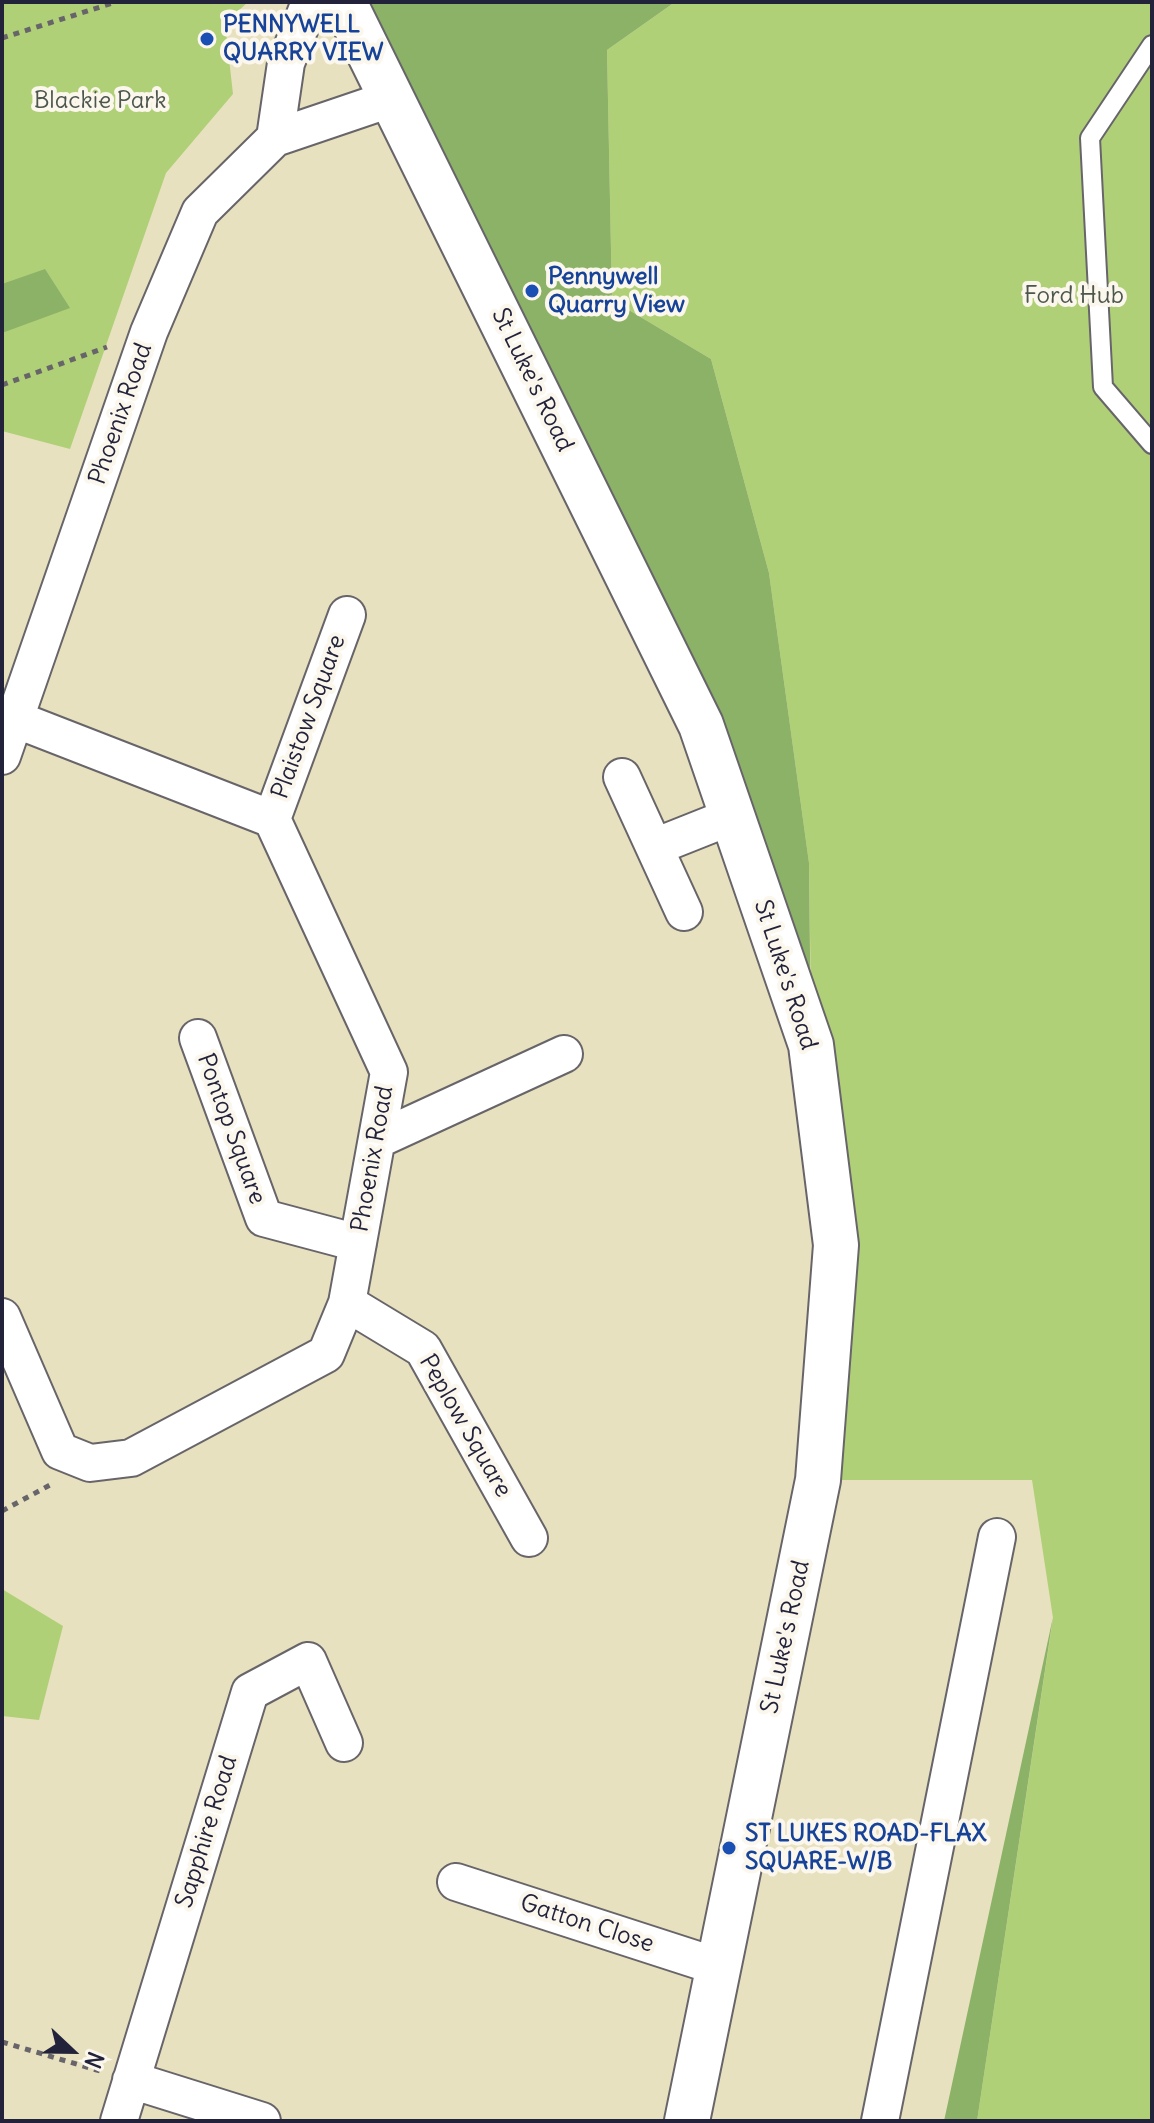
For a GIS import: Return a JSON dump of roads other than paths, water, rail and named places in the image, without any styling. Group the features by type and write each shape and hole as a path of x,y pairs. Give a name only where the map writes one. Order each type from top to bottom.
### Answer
{"street":[{"path":"275,138 286,63 310,2"},
{"name":"St Luke's Road","path":"344,2 701,725 730,817 811,1045 836,1245 818,1480 687,2121"},
{"name":"Phoenix Road","path":"2,756 9,716 149,332 200,212 275,138 393,98"},
{"name":"Plaistow Square","path":"272,819 347,615"},
{"path":"9,716 272,819"},
{"path":"622,777 657,846 684,912"},
{"path":"657,846 730,817"},
{"name":"Phoenix Road","path":"2,1317 60,1451 90,1463 131,1458 326,1354 347,1303 389,1072 272,819"},
{"name":"Pontop Square","path":"198,1038 264,1218 358,1243"},
{"path":"377,1140 564,1054"},
{"name":"Peplow Square","path":"347,1303 423,1349 529,1538"},
{"path":"880,2121 997,1537"},
{"name":"Sapphire Road","path":"119,2121 250,1692 308,1661 344,1743"},
{"name":"Gatton Close","path":"456,1882 719,1967"},
{"path":"131,2080 262,2121"}],"lane":[{"path":"1152,45 1090,138 1103,387 1152,444"}],"place":[{"name":"PENNYWELL QUARRY VIEW","path":"207,39"},
{"name":"Pennywell Quarry View","path":"532,291"},
{"name":"ST LUKES ROAD-FLAX SQUARE-W/B","path":"729,1848"}],"park label":[{"name":"Blackie Park","path":"100,101"},
{"name":"Ford Hub","path":"1074,296"}]}
